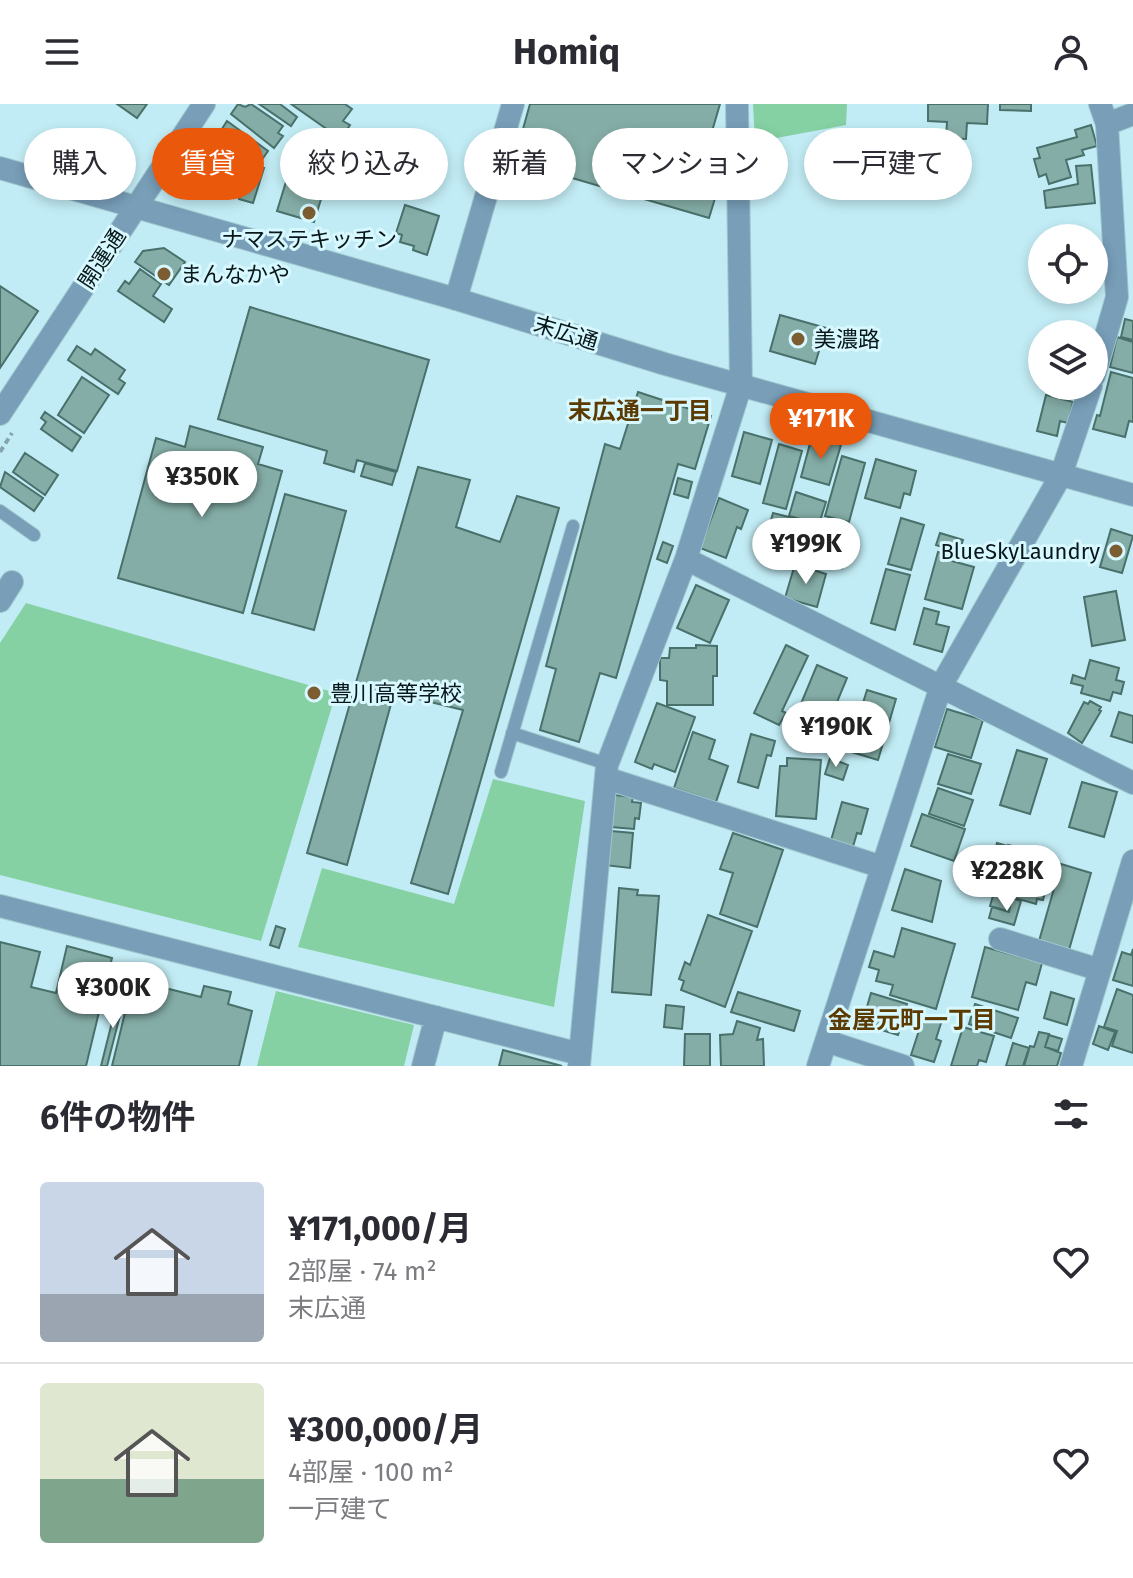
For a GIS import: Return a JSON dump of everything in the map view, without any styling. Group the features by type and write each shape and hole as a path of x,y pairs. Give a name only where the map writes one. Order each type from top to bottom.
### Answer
{"street":[{"name":"開運通","path":"0,414 204,104"},
{"path":"456,299 513,104"},
{"path":"0,906 436,1017 580,1060 606,771 686,559 741,385 737,104"},
{"path":"1108,341 1125,299 1104,114 1133,114"},
{"name":"末広通","path":"0,168 456,299 741,385 1133,495"},
{"path":"818,1066 941,686 1061,475 1086,400"},
{"path":"686,559 1133,783"},
{"path":"606,771 882,867"},
{"path":"1071,1066 1133,861"},
{"path":"1000,939 1100,970"},
{"path":"423,1066 436,1017"},
{"path":"826,1041 903,1066"}],"lane":[{"path":"0,511 34,535"},
{"path":"501,772 573,526"},
{"path":"512,733 606,771"}],"green space":[{"path":"753,104 847,104 846,125 804,128 804,133 788,136 788,128 754,128"},
{"path":"26,603 336,693 261,941 0,875 0,643"},
{"path":"493,779 585,801 554,1007 298,947 322,868 454,904"},
{"path":"276,991 414,1025 404,1066 257,1066"}],"building":[{"path":"117,104 147,104 137,118"},
{"path":"238,104 245,107 251,104 283,126 278,133 280,140 274,148 264,140 264,128 249,128 231,114"},
{"path":"259,104 280,104 297,117 291,126"},
{"path":"291,104 345,104 352,109 343,121 350,125 348,128 325,128"},
{"path":"530,104 720,104 713,128 592,128 592,184 576,179 576,128 523,128"},
{"path":"928,104 988,104 987,124 967,123 967,128 947,128 947,122 928,121"},
{"path":"1000,104 1031,104 1031,111 1000,110"},
{"path":"227,121 237,128 223,128"},
{"path":"1091,125 1097,146 1082,150 1084,155 1066,160 1071,177 1049,184 1046,174 1039,177 1034,159 1040,158 1037,148 1077,137 1075,130"},
{"path":"1091,165 1095,203 1046,208 1044,191 1078,184 1076,166"},
{"path":"280,200 321,200 314,222 277,211"},
{"path":"647,200 714,200 709,218"},
{"path":"405,205 439,216 427,255 413,250 414,246 400,242 402,235 396,233"},
{"name":"まんなかや","path":"164,248 185,262 169,285 135,262 143,251"},
{"path":"140,269 161,284 153,296 172,309 164,322 118,291 125,281 129,284"},
{"path":"0,286 38,311 0,368"},
{"path":"250,307 429,360 397,471 357,460 354,472 324,463 327,451 218,419"},
{"name":"美濃路","path":"780,315 826,328 815,364 770,351"},
{"path":"1125,319 1133,321 1133,340 1121,337"},
{"path":"1117,337 1133,342 1133,373 1110,367"},
{"path":"77,346 91,355 95,349 125,370 119,379 125,383 118,394 68,360"},
{"path":"1111,372 1133,378 1133,422 1129,421 1125,437 1093,429 1104,400 1108,400"},
{"path":"82,377 109,395 84,433 58,415"},
{"path":"638,392 711,416 695,469 678,464 616,678 600,673 579,742 540,730 556,669 546,666 605,444 620,449"},
{"path":"1045,400 1073,402 1068,423 1060,421 1057,436 1037,431"},
{"path":"45,412 81,437 72,451 41,429 46,422 41,418"},
{"path":"190,426 263,447 258,464 282,471 243,613 118,578 156,438 185,447"},
{"path":"744,432 772,440 760,484 732,476"},
{"path":"812,436 841,445 829,485 801,477"},
{"path":"779,444 802,451 786,509 763,503"},
{"path":"25,453 58,475 45,495 13,472"},
{"path":"842,456 865,463 849,522 825,516"},
{"path":"876,459 916,471 910,495 904,493 900,508 865,498"},
{"path":"365,463 396,472 392,485 361,476"},
{"path":"418,467 470,480 456,527 500,542 517,496 559,508 448,894 411,883 463,710 394,693 347,865 307,853"},
{"path":"5,472 43,498 34,511 0,487"},
{"path":"678,478 692,482 688,498 674,494"},
{"path":"796,492 826,502 819,524 789,516"},
{"path":"285,494 346,511 314,630 252,613"},
{"path":"719,498 748,510 741,529 737,527 726,558 700,548"},
{"path":"773,513 797,519 784,566 760,559"},
{"path":"901,518 924,525 911,570 888,564"},
{"path":"811,526 848,536 844,549 848,551 842,568 802,557"},
{"name":"BlueSkyLaundry","path":"1111,529 1133,536 1122,573 1100,567"},
{"path":"940,533 963,540 959,552 936,545"},
{"path":"663,542 673,546 667,563 657,559"},
{"path":"938,552 953,557 952,561 974,567 962,609 925,599"},
{"path":"795,564 826,574 817,607 785,598"},
{"path":"886,569 910,575 895,630 871,623"},
{"path":"696,585 729,600 710,643 677,628"},
{"path":"1116,591 1125,640 1092,646 1084,597"},
{"path":"924,608 939,612 936,624 949,627 942,652 914,644"},
{"path":"696,645 717,646 713,705 667,705 667,681 660,680 660,658 669,658 670,648 696,648"},
{"path":"786,645 808,656 782,711 786,713 779,725 754,713"},
{"path":"1090,660 1119,668 1116,680 1124,682 1121,694 1113,692 1110,701 1081,693 1083,686 1071,683 1073,675 1085,679"},
{"path":"817,665 847,678 818,748 788,735"},
{"path":"867,690 896,699 878,760 848,751"},
{"path":"1090,701 1101,707 1101,711 1082,743 1068,733 1084,702 1088,704"},
{"path":"657,703 695,717 675,772 654,764 652,769 635,762"},
{"path":"947,709 983,720 971,758 935,747"},
{"path":"1119,712 1133,716 1133,743 1111,736"},
{"path":"693,732 715,740 709,759 728,766 716,802 674,788"},
{"path":"751,734 775,741 771,756 767,755 758,788 738,782"},
{"path":"1017,750 1047,759 1030,814 1000,805"},
{"path":"948,754 981,764 971,794 938,784"},
{"path":"787,758 821,760 816,819 776,816 780,766 787,766"},
{"path":"830,758 848,765 843,780 825,774"},
{"path":"1082,782 1117,792 1104,837 1069,827"},
{"path":"938,788 973,800 964,826 929,814"},
{"path":"614,795 633,797 632,802 641,803 634,829 611,827"},
{"path":"842,802 868,809 861,834 857,833 852,850 830,844"},
{"path":"922,814 965,829 954,861 911,846"},
{"path":"611,831 633,833 630,868 604,865"},
{"path":"733,833 783,850 757,927 720,914 733,873 720,869"},
{"path":"997,843 1007,846 1000,873 990,870"},
{"path":"1008,845 1027,850 1022,868 1041,874 1048,880 1043,900 1037,899 1036,904 1012,897 1008,911 990,906"},
{"path":"1061,864 1091,873 1069,950 1039,941"},
{"path":"905,869 941,881 932,922 892,910"},
{"path":"619,888 638,890 637,895 659,896 651,995 612,992"},
{"path":"1012,898 1021,901 1014,925 989,918 992,907 1009,912"},
{"path":"708,915 752,931 725,1007 681,990 684,981 679,979 685,962 690,965"},
{"path":"276,926 285,929 279,948 270,945"},
{"path":"902,928 955,944 936,1009 890,995 893,985 876,981 879,970 869,967 874,951 894,957"},
{"path":"0,942 40,952 31,987 56,993 67,946 112,958 86,1066 0,1066"},
{"path":"985,947 1042,963 1036,985 1026,982 1018,1010 972,997"},
{"path":"1133,949 1133,986 1113,980 1122,952 1131,955"},
{"path":"133,980 201,997 204,986 231,992 228,1004 252,1011 239,1066 112,1066"},
{"path":"1117,989 1133,995 1133,1053 1112,1046 1117,1031 1104,1027"},
{"path":"738,992 800,1011 794,1031 731,1012"},
{"path":"1051,992 1074,999 1067,1025 1044,1018"},
{"path":"871,993 907,1004 898,1035 862,1024"},
{"path":"119,994 125,996 107,1066 101,1066"},
{"path":"975,1004 1018,1018 1011,1038 969,1024"},
{"path":"666,1005 684,1007 682,1029 664,1027"},
{"path":"924,1015 942,1020 936,1039 941,1041 934,1062 911,1055"},
{"path":"737,1021 760,1028 757,1040 763,1039 764,1066 721,1066 720,1035 733,1034"},
{"path":"1099,1026 1115,1032 1108,1050 1093,1044"},
{"path":"963,1027 994,1036 986,1062 979,1060 977,1066 951,1066"},
{"path":"1039,1032 1049,1034 1045,1047 1061,1053 1057,1066 1024,1066 1030,1046 1034,1047"},
{"path":"685,1034 710,1034 710,1066 684,1066"},
{"path":"1049,1035 1062,1039 1058,1051 1045,1047"},
{"path":"1013,1043 1029,1048 1023,1066 1006,1066"},
{"path":"503,1050 562,1066 499,1066"}],"place":[{"name":"ナマステキッチン","path":"309,213"},
{"name":"まんなかや","path":"164,274"},
{"name":"美濃路","path":"798,339"},
{"name":"BlueSkyLaundry","path":"1116,551"},
{"name":"豊川高等学校","path":"314,693"}],"district":[{"name":"末広通一丁目","path":"640,411"},
{"name":"金屋元町一丁目","path":"912,1020"}]}
